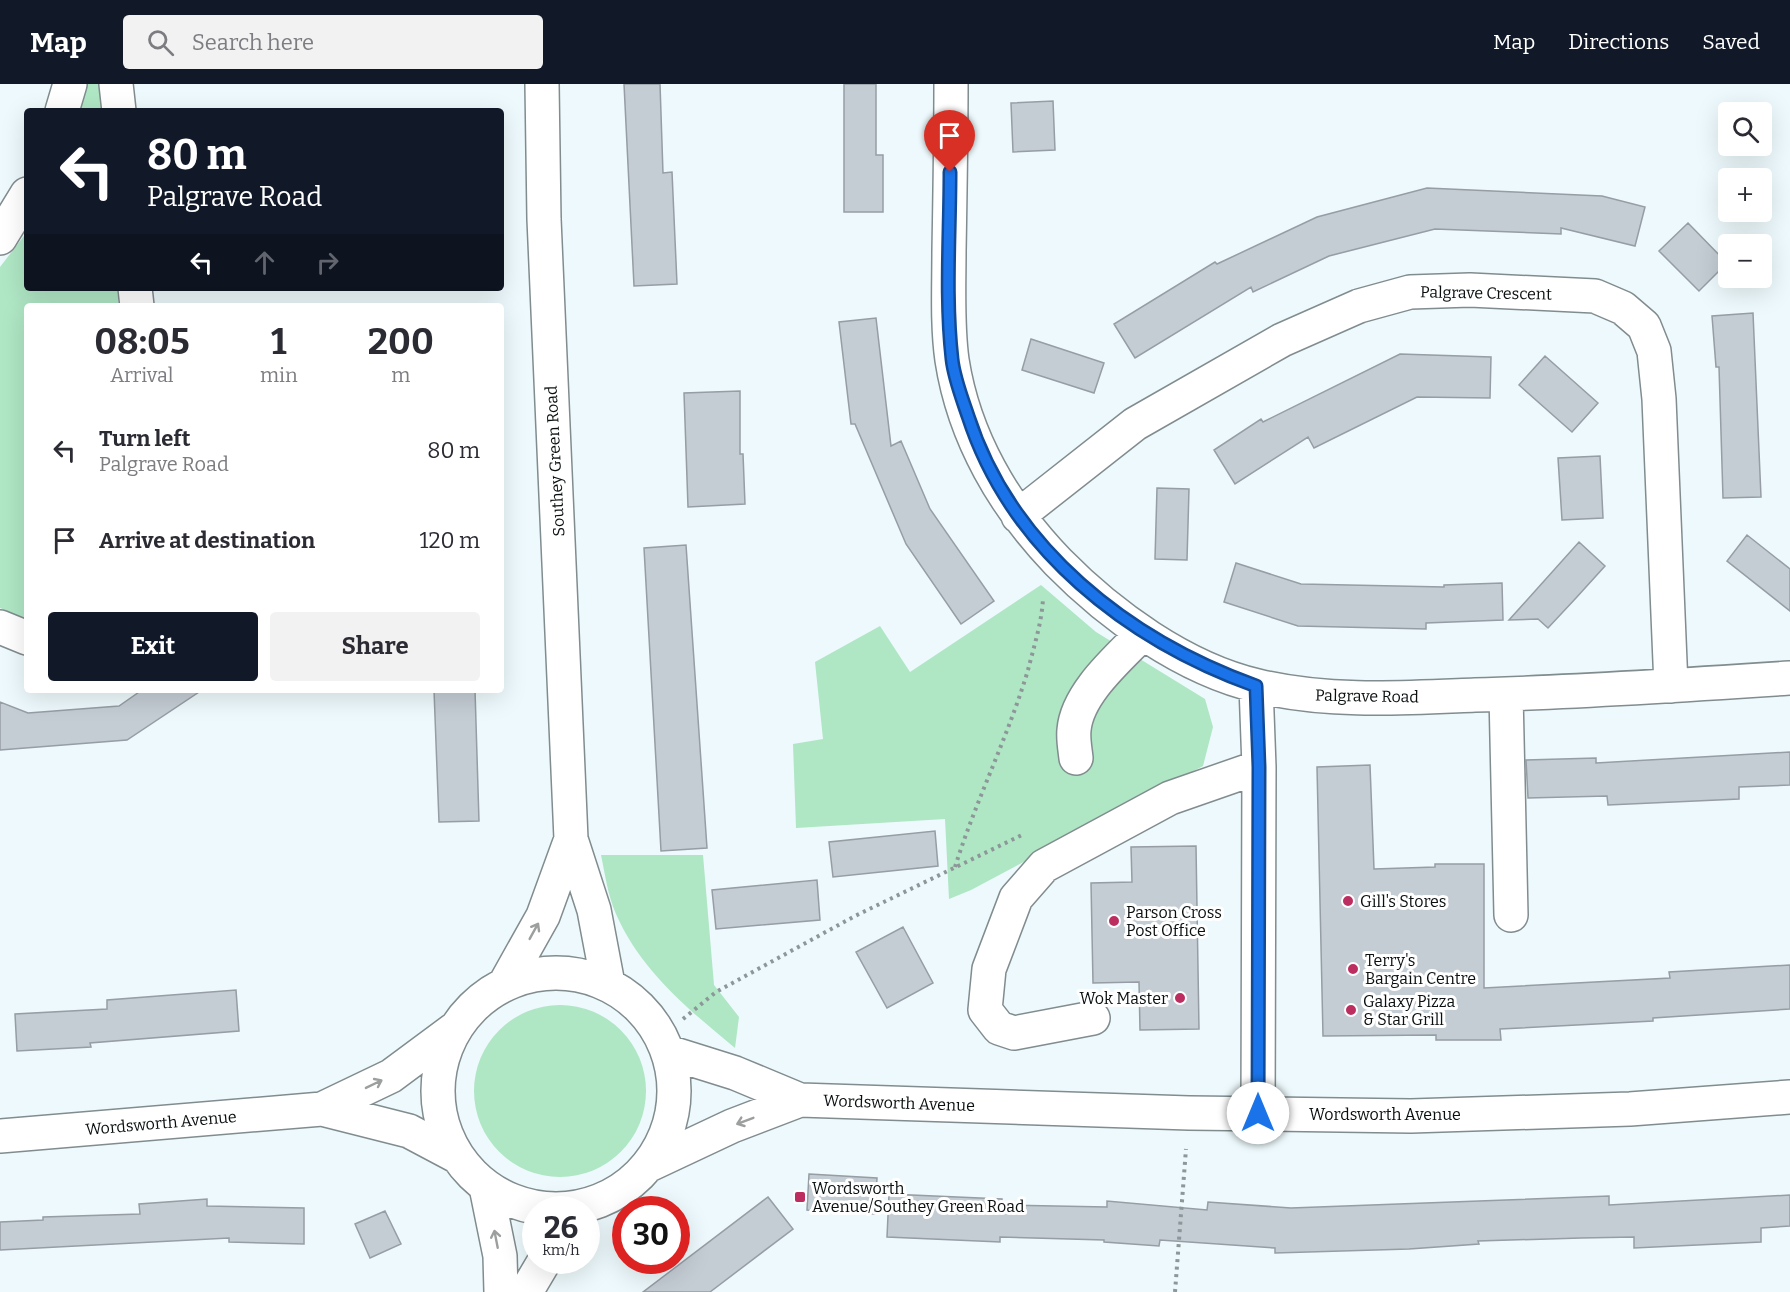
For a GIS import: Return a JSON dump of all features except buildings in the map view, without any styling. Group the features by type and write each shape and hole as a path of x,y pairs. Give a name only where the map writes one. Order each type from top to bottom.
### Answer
{"street":[{"path":"63,108 70,84"},
{"path":"116,84 119,108"},
{"name":"Southey Green Road","path":"542,84 544,219 571,839 594,910 608,984"},
{"name":"Palgrave Road","path":"951,84 949,305 952,361 978,448 997,484 1018,516 1045,548 1107,607 1143,633 1188,658 1256,686 1318,696 1400,698 1506,694 1790,678"},
{"path":"0,238 24,199"},
{"name":"Palgrave Crescent","path":"1018,516 1136,424 1282,340 1359,306 1410,292 1470,290 1594,296 1623,308 1644,326 1654,351 1659,399 1671,686"},
{"path":"0,627 24,637"},
{"path":"1076,758 1073,729 1084,699 1099,678 1143,633"},
{"path":"1256,686 1259,767 1258,1113"},
{"path":"1506,694 1511,915"},
{"path":"1093,1018 1014,1033 999,1028 985,1010 989,969 1016,898 1044,866 1170,798 1259,767"},
{"name":"Southey Green Road","path":"506,982 543,915 571,839"},
{"path":"522,1204 513,1202 486,1187 458,1157 443,1127 437,1094 441,1060 454,1029 476,1002 506,982 540,972 575,973 608,984 639,1005 665,1044 675,1091 668,1130 649,1165 628,1185 600,1201"},
{"name":"Wordsworth Avenue","path":"322,1109 391,1076 454,1029"},
{"name":"Wordsworth Avenue","path":"665,1044 800,1100 1189,1113 1411,1116 1619,1110 1790,1097"},
{"name":"Wordsworth Avenue","path":"649,1165 732,1126 800,1100"},
{"name":"Wordsworth Avenue","path":"0,1136 322,1109 409,1131 458,1157"},
{"path":"486,1187 500,1256 501,1292"},
{"path":"526,1292 537,1274"}],"path":[{"path":"955,867 966,833 1013,720 1036,639 1042,605 1045,548"},
{"path":"665,1044 716,992 855,916 1027,832"},
{"path":"1175,1292 1189,1113"}],"green space":[{"path":"85,84 103,84 105,108 75,108"},
{"path":"24,236 24,291 117,291 119,303 24,303 24,619 0,608 0,267"},
{"path":"1041,585 1096,632 1205,699 1213,727 1203,766 971,890 949,899 945,819 796,828 793,744 823,739 815,662 880,626 910,672"},
{"path":"601,855 703,855 714,985 739,1017 735,1048 667,988 639,954 626,935 613,907"},
{"path":"560,1005 577,1006 593,1011 608,1019 621,1030 632,1043 640,1058 645,1074 645,1108 640,1124 632,1139 621,1152 608,1163 593,1171 577,1176 560,1177 543,1176 527,1171 512,1163 499,1152 488,1139 480,1124 475,1108 474,1091 475,1074 480,1058 488,1043 499,1030 512,1019 527,1011 543,1006"}],"place":[{"name":"Gill's Stores","path":"1348,901"},
{"name":"Parson Cross Post Office","path":"1114,921"},
{"name":"Terry's Bargain Centre","path":"1353,969"},
{"name":"Wok Master","path":"1180,998"},
{"name":"Galaxy Pizza & Star Grill","path":"1351,1010"},
{"name":"Wordsworth Avenue/Southey Green Road","path":"800,1197"}],"route":[{"path":"950,172 949,305 952,361 978,448 997,484 1018,516 1045,548 1107,607 1143,633 1188,658 1256,686 1259,767 1258,1113"}]}
